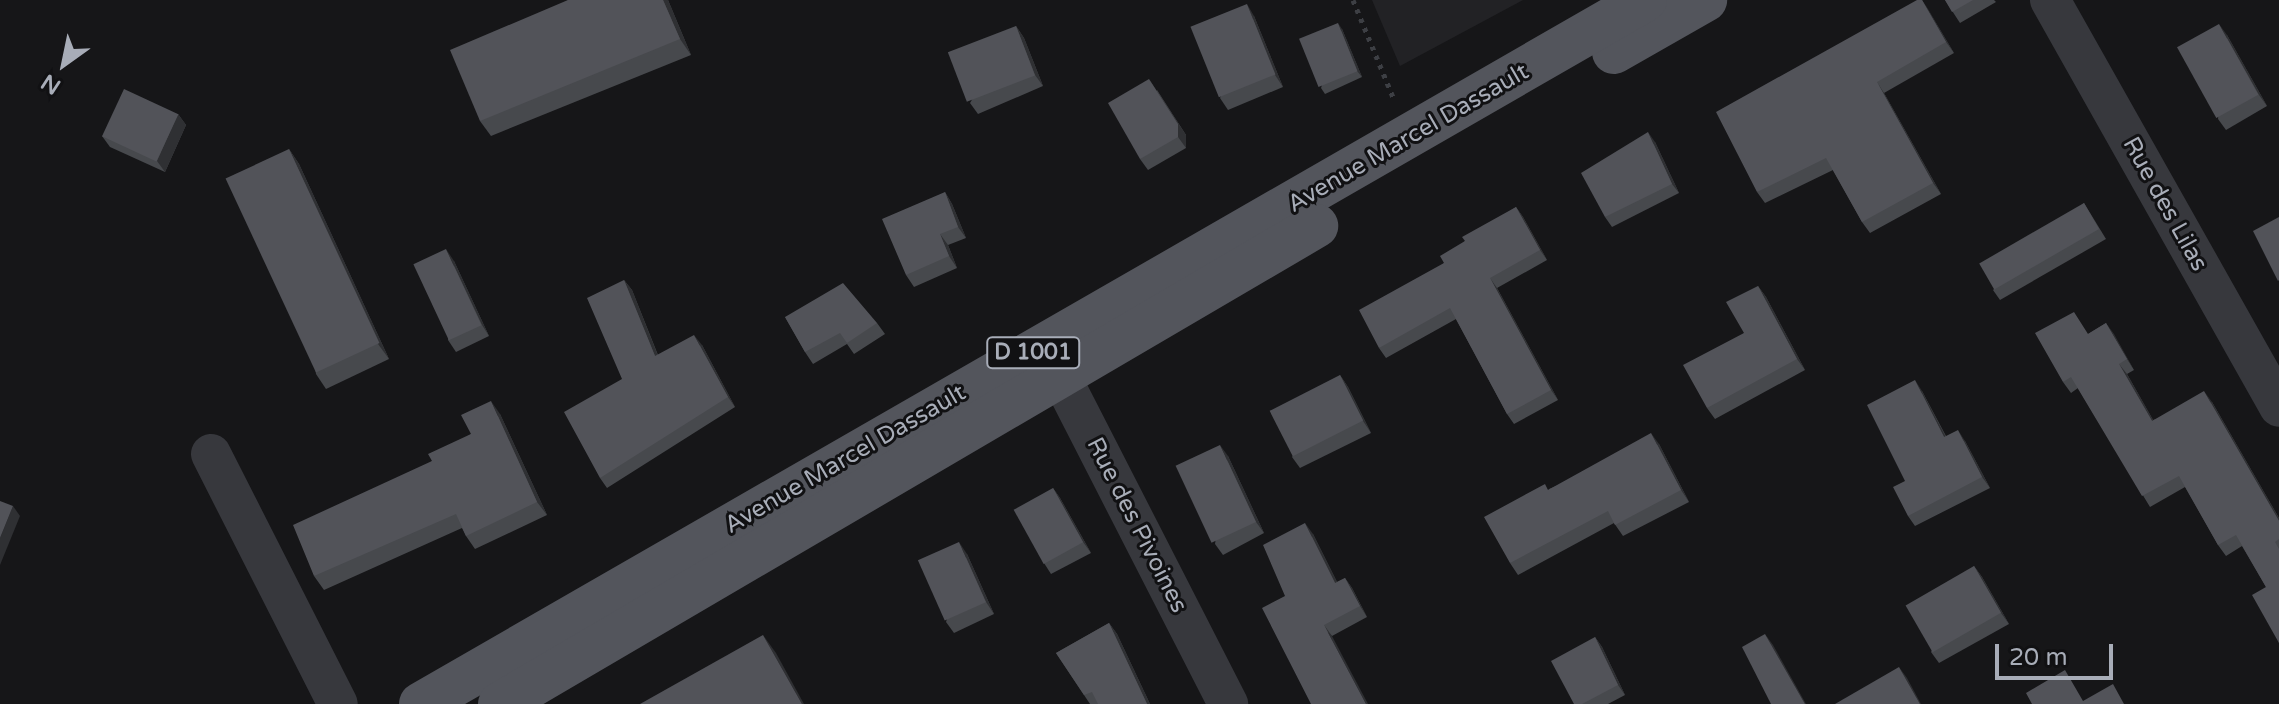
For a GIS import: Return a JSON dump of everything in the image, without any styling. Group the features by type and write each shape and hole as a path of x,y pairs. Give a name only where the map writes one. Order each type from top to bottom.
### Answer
{"main road":[{"name":"Avenue Marcel Dassault","path":"500,704 1412,136 1645,0"},
{"name":"Avenue Marcel Dassault","path":"421,704 1053,361 1705,0"}],"street":[{"name":"Rue des Lilas","path":"2050,0 2274,385"},
{"name":"Rue des Pivoines","path":"1053,361 1228,704"},
{"path":"211,454 338,704"}],"path":[{"path":"1353,0 1412,136"}],"shaded area":[{"path":"1372,0 1523,0 1400,66"}],"building":[{"path":"568,0 663,0 680,39 480,121 450,50"},
{"path":"1922,0 1946,42 1877,82 1933,183 1862,222 1826,158 1757,192 1716,112"},
{"path":"1945,0 1973,0 1952,12"},
{"path":"1247,4 1275,74 1219,97 1190,27"},
{"path":"1338,23 1357,71 1319,87 1299,39"},
{"path":"2219,24 2258,95 2216,118 2177,47"},
{"path":"1016,26 1035,75 967,102 948,52"},
{"path":"1149,79 1178,124 1178,137 1140,159 1108,103"},
{"path":"124,89 178,114 156,161 102,136"},
{"path":"1648,132 1672,184 1605,217 1581,173"},
{"path":"289,149 379,343 316,373 226,179"},
{"path":"945,192 958,227 940,234 949,256 906,275 882,219"},
{"path":"2084,203 2099,229 1994,289 1979,264"},
{"path":"1516,207 1540,250 1490,278 1551,390 1507,414 1450,308 1379,348 1359,310 1444,263 1440,256 1465,241 1462,237"},
{"path":"2279,217 2279,280 2278,281 2253,231"},
{"path":"446,249 481,325 449,340 413,264"},
{"path":"624,280 655,356 694,335 728,397 600,478 564,412 622,379 587,298"},
{"path":"843,283 877,323 847,343 840,333 805,352 785,317"},
{"path":"1758,286 1797,359 1707,408 1683,365 1744,333 1726,302"},
{"path":"2074,312 2088,334 2106,323 2127,359 2119,364 2152,421 2204,391 2279,521 2279,539 2275,542 2279,549 2279,643 2252,595 2266,587 2236,535 2218,545 2179,476 2142,496 2071,377 2063,382 2035,333"},
{"path":"1340,375 1363,420 1293,456 1270,411"},
{"path":"1915,380 1944,437 1958,430 1982,477 1908,516 1893,487 1905,481 1867,405"},
{"path":"491,401 537,502 466,536 456,514 314,576 293,525 432,461 428,454 471,434 461,415"},
{"path":"1651,433 1681,490 1615,525 1608,511 1510,563 1484,517 1545,484 1548,490"},
{"path":"1220,445 1256,522 1212,543 1176,466"},
{"path":"1053,488 1083,542 1044,564 1014,510"},
{"path":"0,501 13,506 0,538"},
{"path":"1305,523 1335,583 1345,578 1360,606 1324,625 1366,704 1311,704 1262,608 1285,596 1263,545"},
{"path":"959,542 986,602 945,621 918,560"},
{"path":"1974,566 2001,613 1933,652 1906,606"},
{"path":"1109,623 1147,704 1098,704 1092,692 1084,695 1056,653"},
{"path":"1765,634 1805,704 1771,704 1742,647"},
{"path":"763,635 802,704 640,704"},
{"path":"1595,637 1618,685 1582,704 1574,704 1551,661"},
{"path":"1899,667 1920,704 1835,704"},
{"path":"2065,670 2083,701 2113,684 2124,704 2032,704 2026,693"}]}
